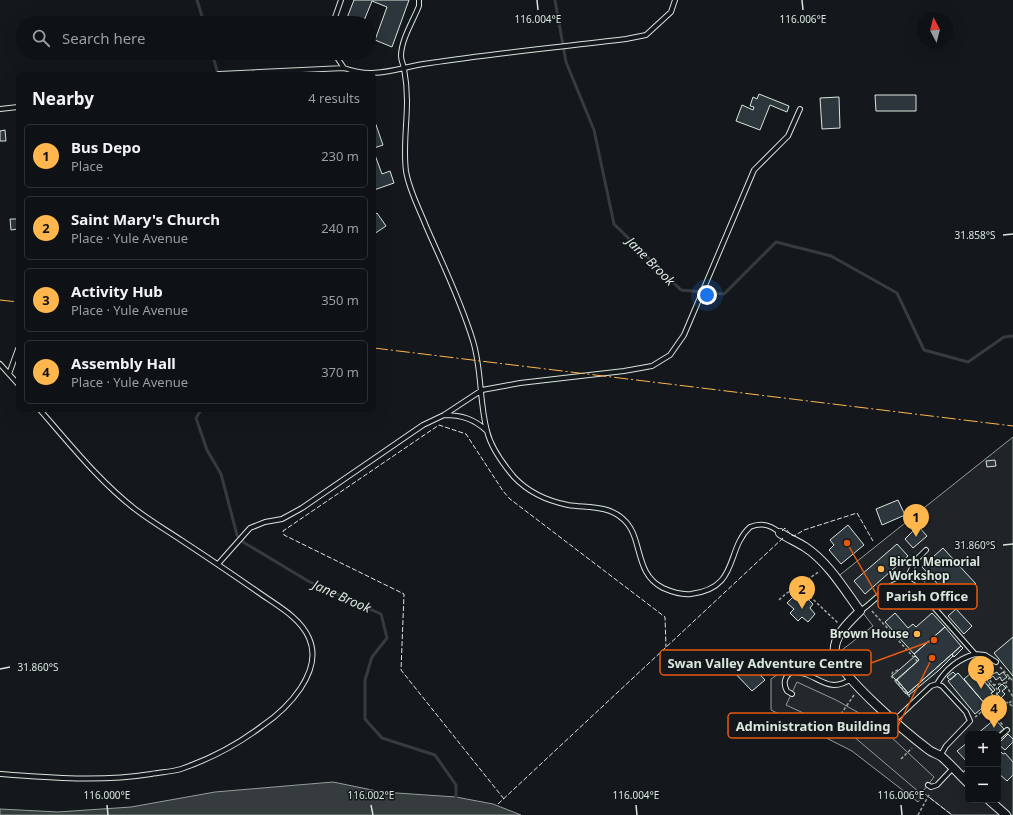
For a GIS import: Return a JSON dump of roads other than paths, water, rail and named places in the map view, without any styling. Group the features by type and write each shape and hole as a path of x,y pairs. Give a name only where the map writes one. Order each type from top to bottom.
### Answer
{"street":[{"path":"780,533 805,547 826,566 860,611 844,628 837,641 835,654 839,664 851,679 928,749 940,756 953,768 965,773"},
{"path":"993,803 1006,815"}],"lane":[{"path":"335,16 341,0"},
{"path":"419,0 419,6 402,46 401,57 404,67 407,99 404,154 406,173 413,195 473,341 479,364 487,432 499,457 515,478 531,491 552,502 591,507 613,512 625,520 633,535 646,573 656,584 674,593 690,594 706,591 718,584 728,573 740,539 750,527 766,525 772,526 780,533"},
{"path":"376,73 383,73 430,62 556,48 646,35 671,12 675,0"},
{"path":"339,60 344,68"},
{"path":"251,72 344,68 354,72"},
{"path":"0,109 16,107"},
{"path":"218,564 250,528 265,522 282,519 302,508 423,425 444,415 482,390 520,383 624,371 652,366 670,354 684,335 754,170 788,136 800,109"},
{"path":"9,374 16,355"},
{"path":"0,364 16,382"},
{"path":"0,774 91,780 130,777 178,769 216,755 249,736 275,718 296,696 307,680 312,658 310,640 300,623 218,564 136,510 113,491 42,412"},
{"path":"444,415 458,415 476,421 487,432"},
{"path":"860,611 895,583 906,580 916,560 926,550"},
{"path":"906,580 916,587 975,654"},
{"path":"895,720 931,686 937,684 945,672 958,661 975,654 985,655 996,662"},
{"path":"792,694 787,691 785,683 787,676 792,672 808,675 834,686 839,686 851,679"},
{"path":"937,684 944,688 966,712 970,719 968,725 946,746 940,756"},
{"path":"1001,735 1007,730"},
{"path":"930,786 937,785 953,768"}],"waterway":[{"name":"Jane Brook","path":"197,0 202,16"},
{"name":"Jane Brook","path":"555,0 566,62 594,130 614,224 681,290 724,294 776,242 831,256 897,293 924,350 968,362 1004,337 1013,336"},
{"name":"Jane Brook","path":"214,60 217,72"},
{"name":"Jane Brook","path":"200,412 196,418 207,450 221,474 237,535 243,542 308,581 381,614 387,638 372,657 365,680 365,719 382,738 435,755 456,785 456,800"}],"place":[{"name":"Bus Depo","path":"916,537"},
{"name":"Parish Office","path":"847,543"},
{"name":"Birch Memorial Workshop","path":"881,569"},
{"name":"Saint Mary's Church","path":"802,609"},
{"name":"Brown House","path":"917,634"},
{"name":"Swan Valley Adventure Centre","path":"934,640"},
{"name":"Administration Building","path":"932,658"},
{"name":"Activity Hub","path":"981,689"},
{"name":"Assembly Hall","path":"994,728"}]}
